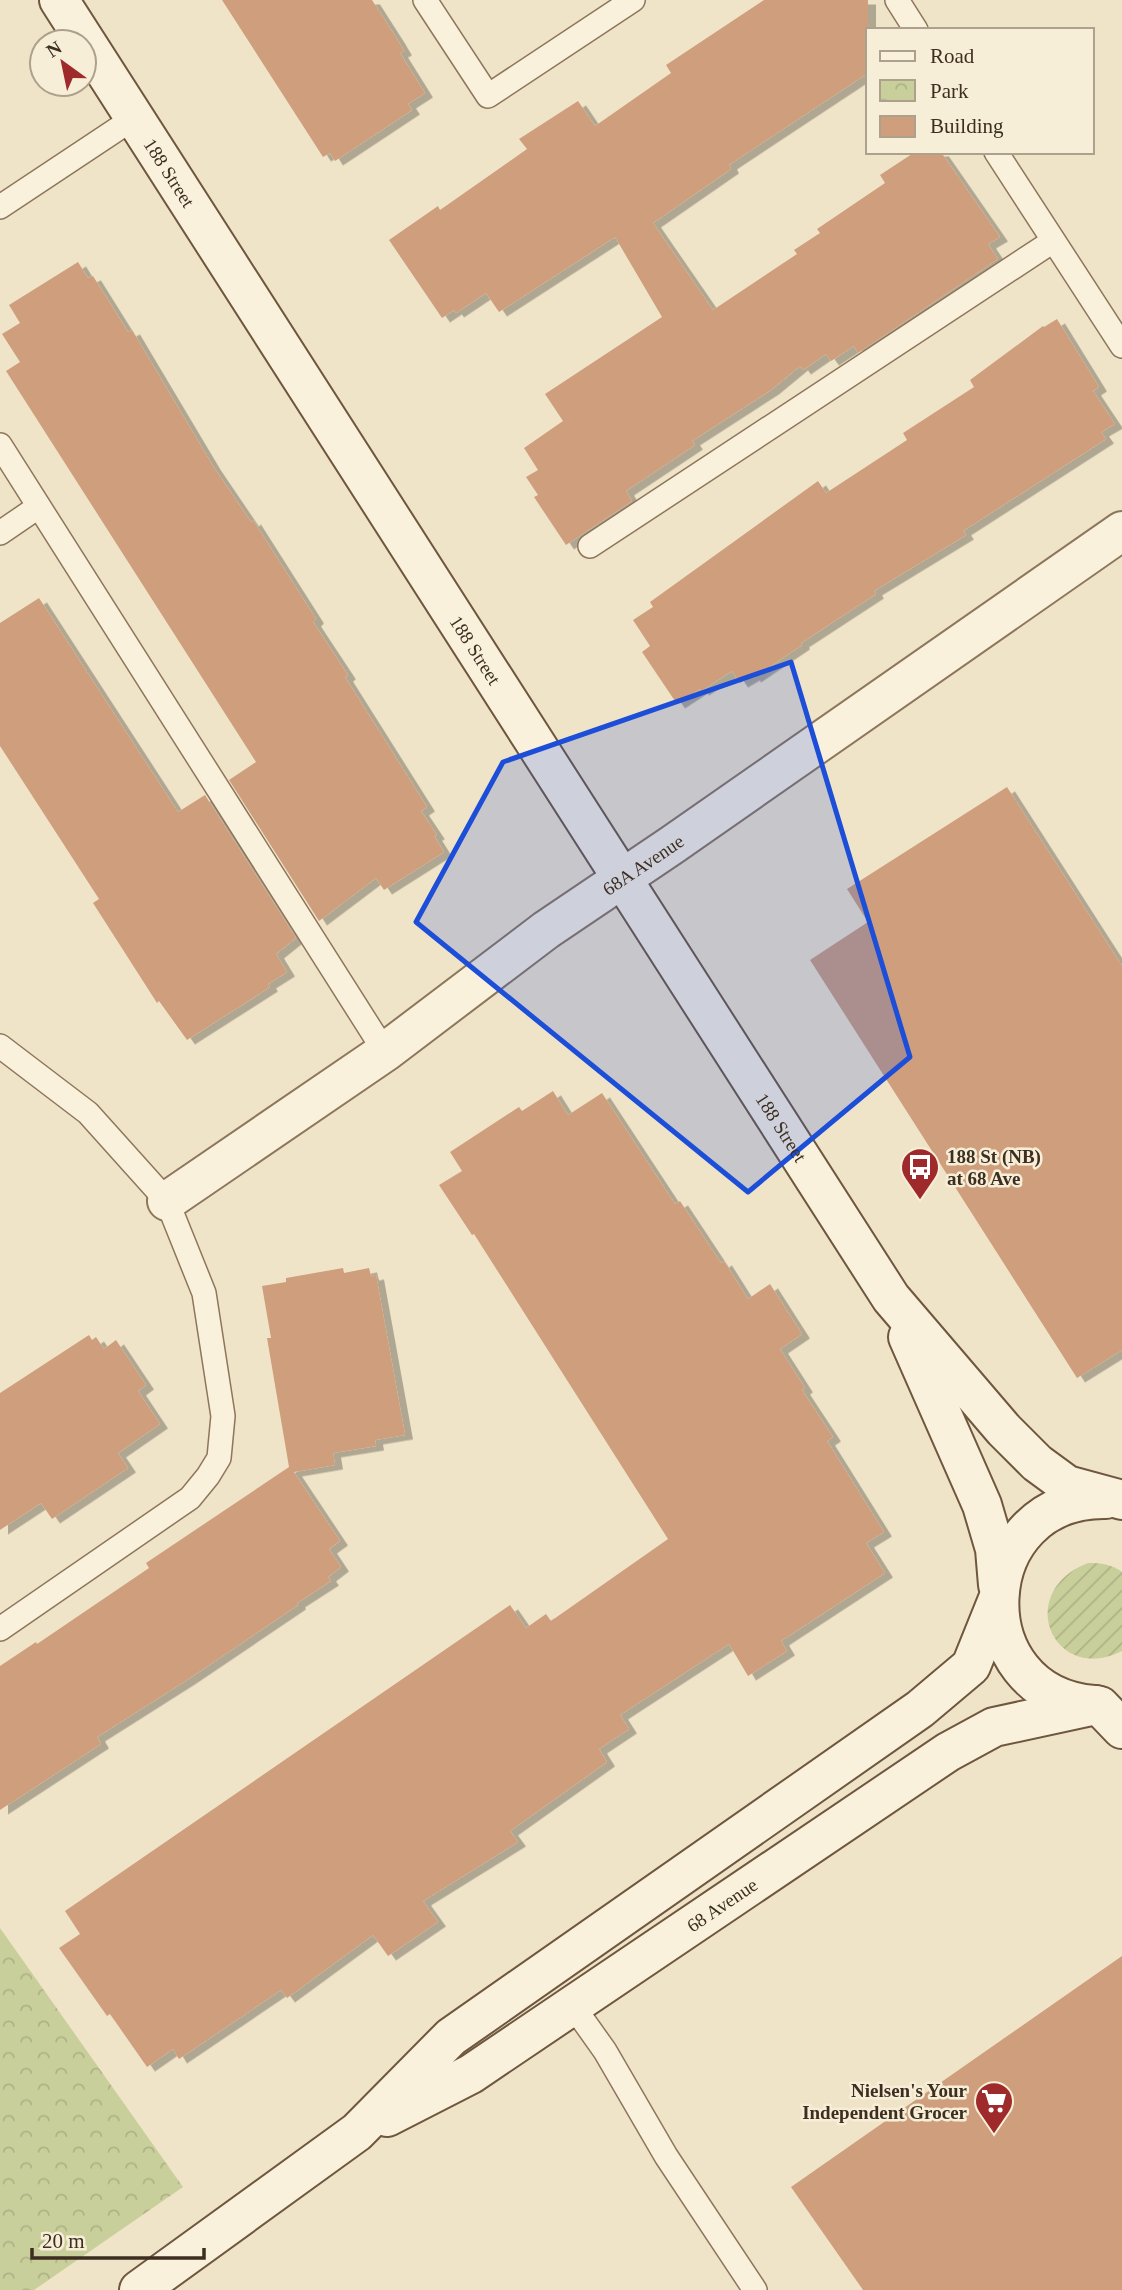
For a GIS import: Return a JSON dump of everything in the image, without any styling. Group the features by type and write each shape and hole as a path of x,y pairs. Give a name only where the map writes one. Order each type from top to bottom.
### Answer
{"street":[{"name":"188 Street","path":"59,0 891,1298 1004,1430 1037,1463 1067,1485 1122,1500"},
{"name":"68A Avenue","path":"167,1201 385,1052 546,930 1122,531"},
{"name":"188 Street","path":"891,1298 982,1505 995,1549 998,1597 1007,1645 1021,1667 1051,1692 1075,1702 1110,1711"},
{"name":"68 Avenue","path":"357,2132 451,2037 920,1709 971,1666 998,1597 1009,1557 1023,1535 1042,1517 1078,1502 1122,1500"},
{"name":"68 Avenue","path":"139,2290 357,2132 471,2074 948,1752 994,1727 1110,1711"}],"lane":[{"path":"425,0 488,96 633,0"},
{"path":"897,0 915,28"},
{"path":"0,207 134,118"},
{"path":"997,154 1122,346"},
{"path":"590,546 1053,241"},
{"path":"0,445 385,1052"},
{"path":"0,533 38,507"},
{"path":"0,1046 88,1113 167,1201 204,1293 223,1416 219,1458 190,1498 0,1629"},
{"path":"573,2006 605,2051 666,2156 755,2290"}],"highlighted area":[{"path":"791,662 910,1057 748,1192 416,922 503,762"}],"green space":[{"path":"1088,1563 1106,1564 1122,1572 1122,1651 1098,1658 1077,1656 1061,1646 1051,1631 1048,1613 1052,1594 1065,1577"},
{"path":"0,1928 183,2187 34,2290 0,2290"}],"building":[{"path":"222,0 372,0 404,51 400,53 425,93 408,104 412,110 335,161 330,153 323,157"},
{"path":"764,0 868,0 866,74 729,165 731,169 653,223 713,310 797,254 794,250 820,233 817,229 885,183 880,175 912,154 942,154 1000,237 988,244 998,259 858,353 854,346 831,361 826,354 803,370 800,366 771,390 692,441 695,445 626,491 632,501 566,545 534,497 538,495 526,477 538,470 524,448 563,421 545,394 662,317 615,237 499,312 486,293 456,313 454,310 442,318 389,240 438,206 440,210 527,149 519,139 578,101 595,126 671,73 666,65"},
{"path":"78,262 88,278 93,276 128,332 132,330 213,466 251,522 253,520 316,619 313,622 348,675 345,677 427,807 421,811 437,835 434,836 444,852 384,890 376,878 319,921 229,780 256,762 6,371 20,362 2,334 20,323 9,305"},
{"path":"1057,319 1099,387 1093,391 1115,424 1101,432 1106,439 963,531 966,535 874,591 876,594 753,678 752,676 740,683 732,671 677,704 642,652 650,646 633,620 653,607 650,602 818,481 826,493 907,440 903,433 974,387 970,380 1043,326"},
{"path":"39,598 178,812 205,795 296,938 276,954 287,972 268,984 270,987 187,1040 159,1001 157,1003 93,903 99,899 0,746 0,623"},
{"path":"1007,787 1122,966 1122,1350 1077,1378 810,960 868,922 847,889"},
{"path":"553,1091 568,1115 602,1093 675,1204 680,1201 748,1299 770,1284 802,1334 780,1349 805,1388 802,1390 833,1437 827,1441 884,1532 866,1543 885,1573 781,1641 787,1651 748,1676 729,1644 620,1715 629,1729 599,1749 607,1762 510,1831 518,1842 423,1901 438,1922 388,1956 373,1935 287,1998 281,1990 179,2059 173,2049 147,2067 59,1948 80,1934 65,1911 510,1605 526,1628 546,1614 551,1621 668,1539 474,1234 472,1235 439,1185 462,1171 450,1152 519,1107 522,1111"},
{"path":"343,1268 344,1273 369,1268 371,1276 376,1275 405,1435 375,1440 376,1446 333,1453 335,1465 294,1472 340,1541 329,1549 341,1567 328,1577 331,1581 297,1603 298,1605 97,1737 101,1744 0,1810 0,1666 149,1568 146,1563 289,1467 267,1338 271,1338 262,1286 286,1282 286,1278"},
{"path":"89,1335 92,1340 96,1337 104,1349 116,1340 146,1385 138,1391 160,1424 118,1453 128,1468 52,1519 41,1503 0,1530 0,1393"},
{"name":"Nielsen's Your Independent Grocer","path":"1122,1956 1122,2290 863,2290 791,2187"}],"place":[{"name":"188 St (NB) at 68 Ave","path":"920,1201"},
{"name":"Nielsen's Your Independent Grocer","path":"994,2135"}]}
